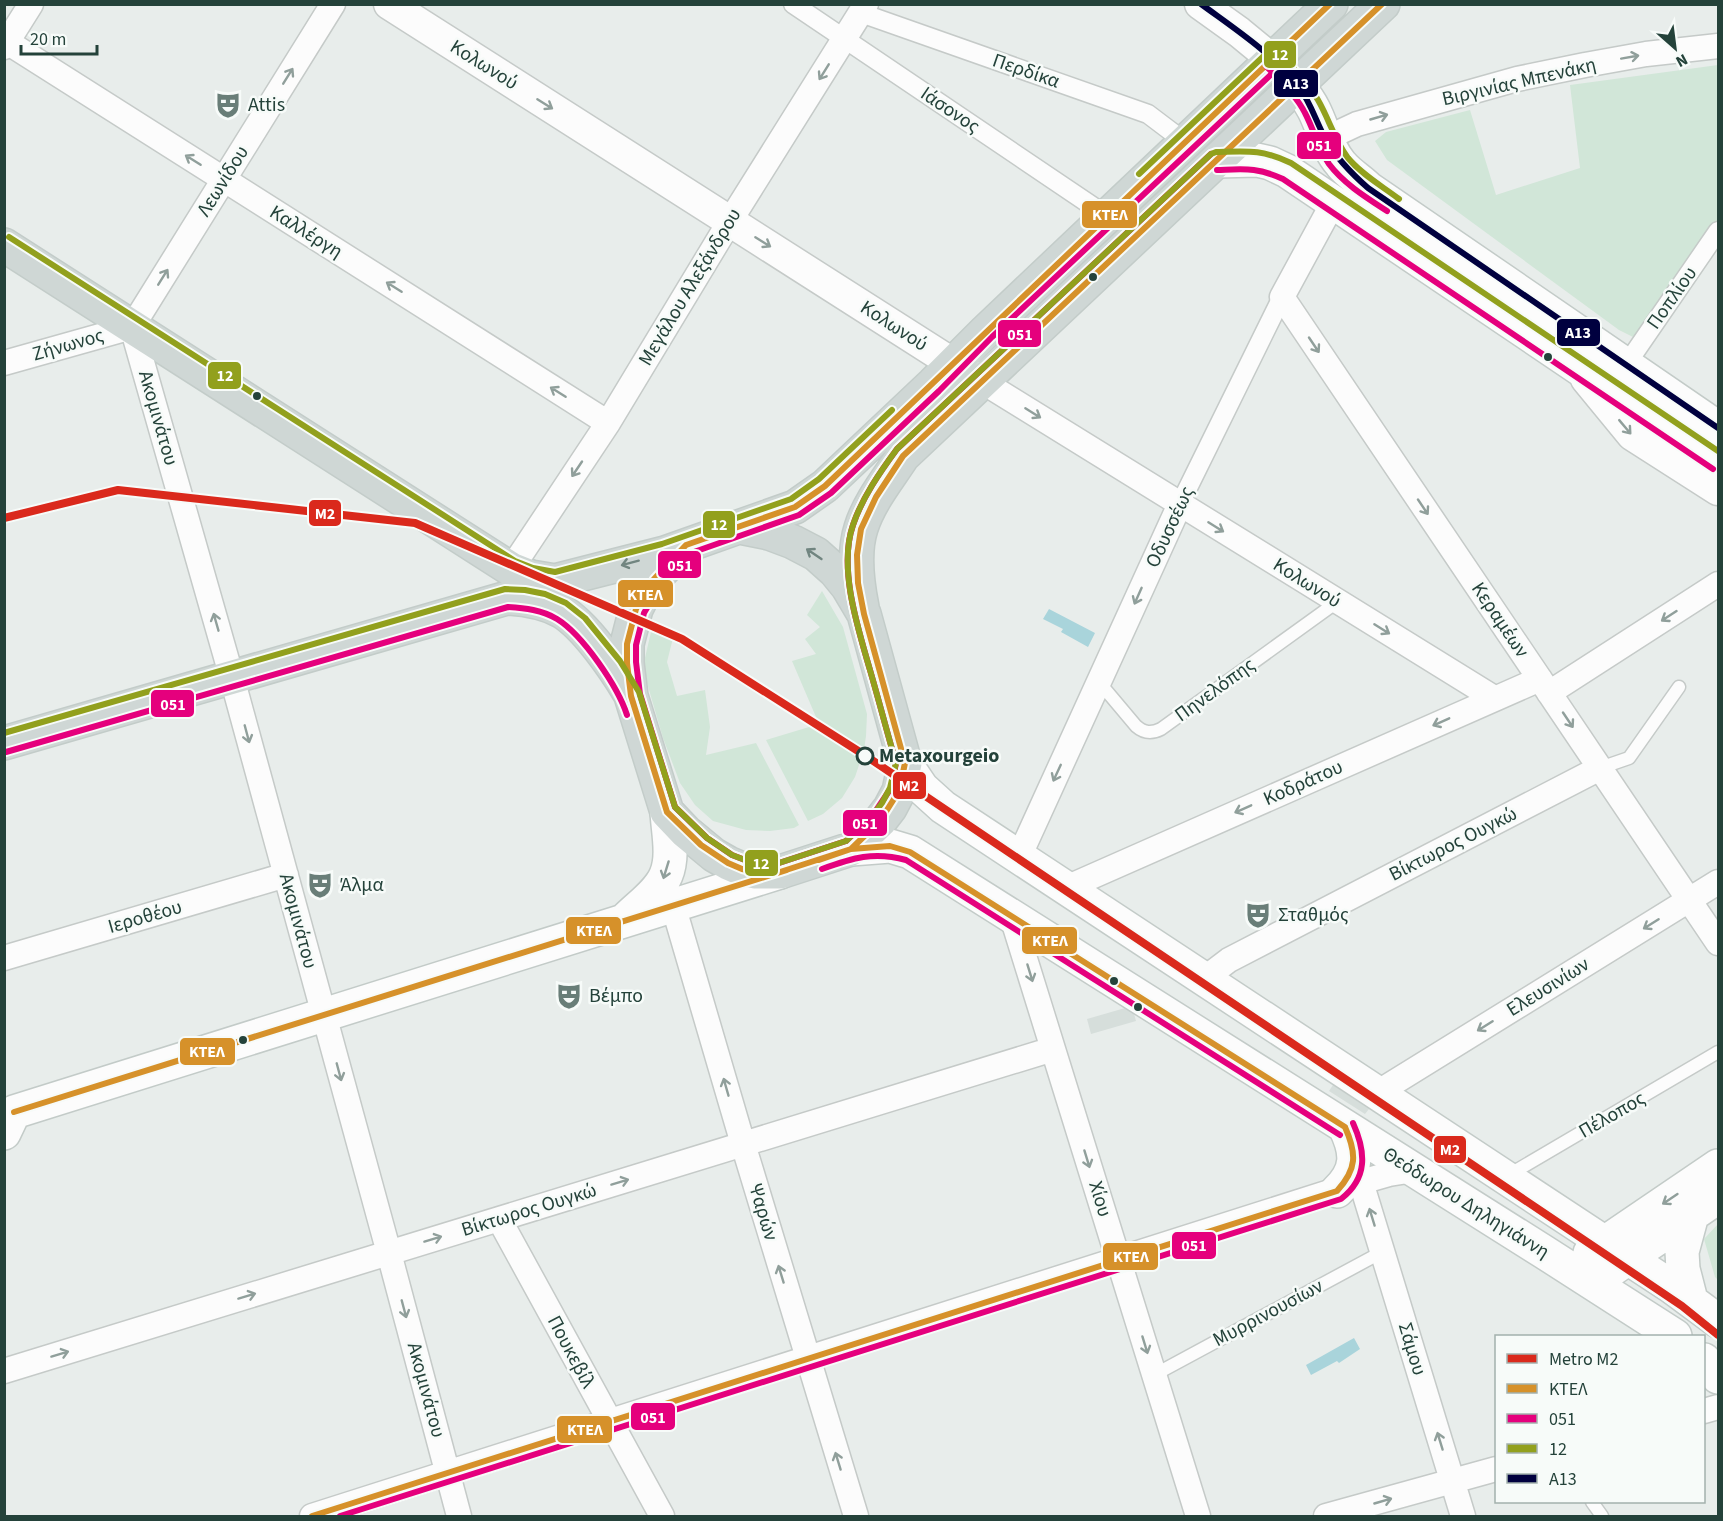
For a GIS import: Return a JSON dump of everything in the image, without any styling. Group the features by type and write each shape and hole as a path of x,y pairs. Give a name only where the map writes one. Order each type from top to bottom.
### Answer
{"main road":[{"path":"4,245 511,568 531,577 555,581 643,560 740,527 795,507 825,486 1331,4"},
{"path":"8,1120 324,1016 852,849 880,821 890,807 899,791 905,763 864,614 858,584 857,555 861,529 876,497 903,456 1383,4"},
{"path":"1273,60 1298,85 1314,111 1325,139 1341,164 1368,188 1719,428"},
{"path":"1217,161 1257,160 1287,171 1719,462"},
{"path":"740,527 769,533 816,554 835,571 848,587 864,614"},
{"path":"622,921 649,897 666,875 669,864 667,812 631,696 627,644 636,609 654,579 686,545"},
{"path":"4,743 507,598 542,603 561,611 578,624 613,666 631,696"},
{"name":"Θεόδωρου Δηληγιάννη","path":"905,763 922,789 943,807 1617,1250 1719,1321"},
{"path":"667,812 701,845 728,863 756,872 780,872"},
{"name":"Θεόδωρου Δηληγιάννη","path":"852,849 890,846 910,852 1673,1335"},
{"path":"1345,1127 1355,1151 1349,1176 1344,1184 1349,1186"},
{"path":"1580,1275 1617,1250 1719,1166"},
{"path":"1617,1250 1692,1215 1719,1197"},
{"path":"1690,1300 1683,1269 1682,1252 1692,1215"},
{"path":"1705,1361 1719,1377"}],"street":[{"path":"6,43 31,4"},
{"name":"Λεωνίδου","path":"132,327 333,4"},
{"name":"Κολωνού","path":"389,4 983,382 1494,698"},
{"name":"Ιάσονος","path":"793,4 1107,216"},
{"path":"1200,4 1273,60"},
{"name":"Μεγάλου Αλεξάνδρου","path":"511,568 608,423 730,221 863,9"},
{"name":"Περδίκα","path":"863,9 1148,114 1185,142"},
{"name":"Καλλέργη","path":"6,43 608,423"},
{"name":"Βιργινίας Μπενάκη","path":"1325,139 1358,124 1517,80 1646,54 1719,46"},
{"name":"Οδυσσέως","path":"1019,857 1180,504 1281,297 1334,203"},
{"name":"Ποπλίου","path":"1626,365 1719,231"},
{"name":"Κεραμέων","path":"1281,297 1719,944"},
{"name":"Ζήνωνος","path":"4,363 132,327"},
{"name":"Ακομινάτου","path":"132,327 232,678 459,1516"},
{"path":"1575,365 1632,435 1719,490"},
{"path":"1626,365 1661,382 1719,416"},
{"name":"Κοδράτου","path":"1066,888 1494,698 1545,686 1719,584"},
{"name":"Βίκτωρος Ουγκώ","path":"1204,979 1229,960 1600,768"},
{"name":"Ιεροθέου","path":"4,958 286,875"},
{"name":"Ελευσινίων","path":"1377,1093 1719,882"},
{"name":"Ψαρών","path":"673,906 742,1144 856,1516"},
{"name":"Χίου","path":"1012,917 1198,1516"},
{"name":"Βίκτωρος Ουγκώ","path":"4,1371 1053,1049"},
{"path":"312,1516 1349,1186 1389,1174 1414,1170"},
{"name":"Σάμου","path":"1349,1186 1382,1252 1464,1516"},
{"name":"Πουκεβίλ","path":"500,1219 662,1516"},
{"path":"1326,1516 1495,1470"}],"lane":[{"name":"Πηνελόπης","path":"1099,682 1136,726 1141,730 1155,732 1337,602"},
{"name":"Βίκτωρος Ουγκώ","path":"1600,768 1629,758 1679,687"},
{"name":"Πέλοπος","path":"1505,1177 1719,1052"},
{"name":"Μυρρινουσίων","path":"1154,1375 1382,1252"},
{"path":"1593,1503 1602,1516"}],"shaded area":[{"path":"1132,1006 1136,1021 1091,1034 1087,1019"},
{"path":"1333,1085 1369,1109 1365,1114 1329,1091"}],"green space":[{"path":"1718,65 1718,221 1652,320 1633,337 1619,330 1387,160 1375,141 1386,132 1470,110 1496,195 1580,168 1570,85"},
{"path":"822,591 843,627 867,714 866,736 855,777 842,798 823,814 808,821 766,740 819,724 792,661 816,654 805,639 820,627 807,615"},
{"path":"651,632 673,638 667,662 677,696 705,690 710,727 706,755 756,743 799,825 794,828 770,831 746,830 713,821 695,805 680,783 663,738 645,676 644,662"},
{"path":"1718,1224 1718,1280 1715,1277 1704,1239"}],"water":[{"path":"1049,609 1095,633 1088,647 1061,632 1063,629 1043,619"},
{"path":"1354,1338 1360,1349 1339,1363 1337,1361 1311,1375 1306,1365"}],"metro line":[{"name":"Μ2","path":"4,518 118,490 415,523 682,639 866,756 1682,1306 1718,1335"}],"transit line":[{"name":"Α13","path":"1201,4 1253,42 1299,87 1330,147 1345,166 1368,188 1718,428"},
{"name":"ΚΤΕΛ","path":"1330,4 825,486 795,507 686,545 654,579 636,609 627,644 631,696 667,812 701,845 728,863 742,869 756,872 780,872 851,849 880,821 899,791 905,763 864,614 858,583 857,555 861,529 876,497 903,456 1382,4"},
{"name":"12","path":"1139,174 1267,53 1274,51 1280,54 1314,94 1348,158 1366,175 1399,199"},
{"name":"051","path":"1266,66 1301,106 1329,164 1356,190 1387,211"},
{"name":"051","path":"1211,154 897,449 866,495 853,525 849,542 851,598 896,763 891,788 873,815 846,841 779,863 757,863 745,860 732,855 707,838 675,807 640,694 636,645 644,613 661,584 691,553 799,515 831,493 939,391 992,337 1279,67"},
{"name":"12","path":"4,733 505,589 525,590 545,594 566,603 585,618 620,661 639,692 675,807 707,838 732,855 757,863 779,863 846,841 882,803 890,788 896,763 851,598 849,542 853,525 866,495 897,449 1211,154 1216,152 1254,152 1271,155 1291,163 1718,451"},
{"name":"051","path":"1217,170 1258,171 1283,179 1713,469"},
{"name":"12","path":"9,237 515,561 533,568 555,572 662,544 791,499 819,479 892,410"},
{"name":"051","path":"6,752 508,607 545,613 567,627 598,662 616,690 627,715"},
{"name":"ΚΤΕΛ","path":"819,860 851,849 890,846 910,852 1345,1127"},
{"name":"051","path":"822,869 863,857 884,856 906,860 1340,1135"},
{"name":"ΚΤΕΛ","path":"14,1112 787,870"},
{"name":"051","path":"340,1516 1341,1199 1356,1182 1362,1164 1360,1144 1353,1123"},
{"name":"ΚΤΕΛ","path":"312,1516 1337,1191 1348,1176 1353,1161 1352,1145 1345,1127"}],"place":[{"name":"Attis","path":"228,105"},
{"name":"Metaxourgeio","path":"865,756"},
{"name":"Άλμα","path":"320,885"},
{"name":"Σταθμός","path":"1258,915"},
{"name":"Βέμπο","path":"569,996"}]}
